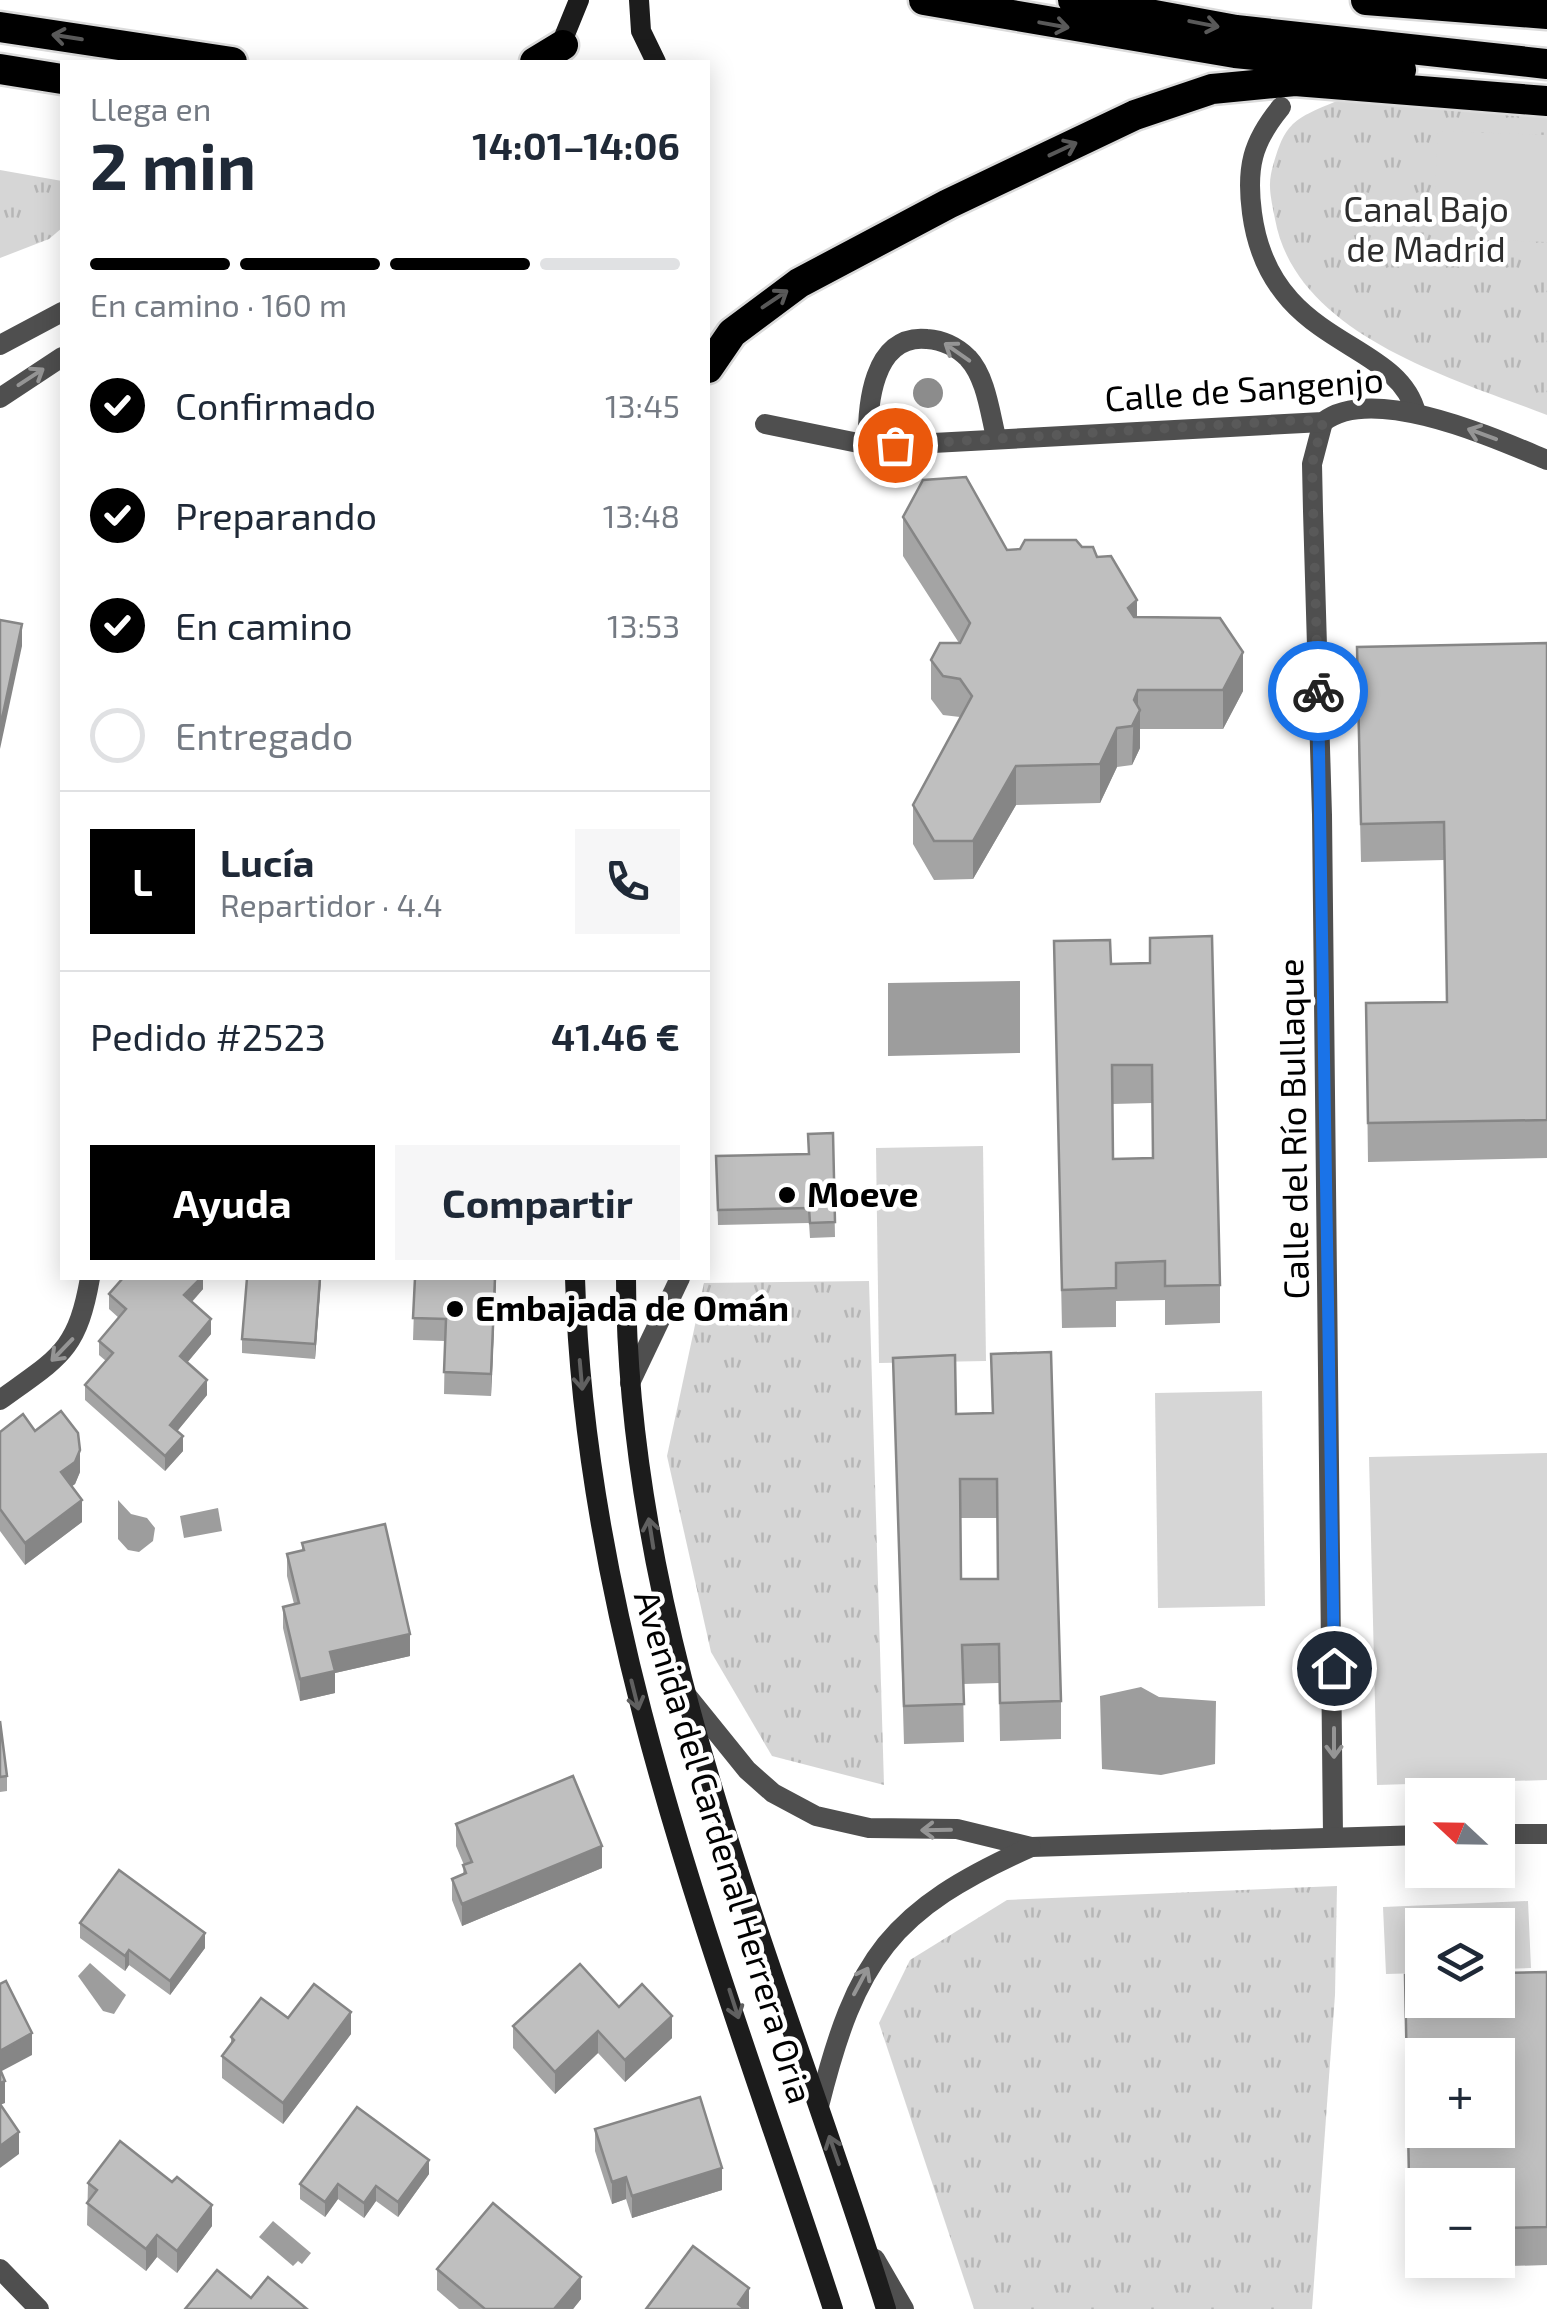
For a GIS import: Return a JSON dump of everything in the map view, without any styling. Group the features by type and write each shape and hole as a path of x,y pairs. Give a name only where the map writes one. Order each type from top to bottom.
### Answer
{"highway":[{"path":"924,0 1235,53 1547,82"},
{"path":"1073,0 1236,30 1547,64"},
{"path":"1366,0 1547,14"},
{"path":"0,28 218,60"},
{"path":"0,68 60,79"},
{"path":"710,365 732,333 799,284 948,204 1135,115 1212,89 1295,81 1547,100"}],"main road":[{"path":"557,54 579,0"},
{"path":"638,1 641,31 655,60"},
{"name":"Avenida del Cardenal Herrera Oria","path":"575,1280 590,1456 625,1654 661,1782 833,2309"},
{"name":"Avenida del Cardenal Herrera Oria","path":"626,1280 630,1383 658,1576 687,1696 886,2309"}],"street":[{"path":"1280,107 1256,141 1249,160 1255,238 1266,269 1282,296 1304,316 1390,374 1410,397 1416,413"},
{"path":"0,345 60,313"},
{"path":"868,445 867,408 876,376 891,351 916,338 939,340 970,360 982,383 996,437"},
{"path":"0,398 60,358"},
{"name":"Calle de Sangenjo","path":"765,424 868,445 1323,422 1356,412 1416,413 1547,460"},
{"name":"Calle del Río Bullaque","path":"1323,422 1314,450 1312,479 1322,815 1333,1836"},
{"path":"0,1400 49,1364 77,1334 90,1280"},
{"path":"630,1383 679,1280"},
{"path":"687,1696 746,1770 773,1793 816,1816 869,1828 957,1829 1032,1848 1405,1835"},
{"path":"1515,1834 1547,1834"},
{"path":"819,2106 848,2006 883,1946 929,1900 968,1875 1032,1848"},
{"name":"Avenida del Cardenal Herrera Oria","path":"865,2242 904,2309"},
{"path":"0,2269 39,2309"}],"green space":[{"name":"Canal Bajo de Madrid","path":"1337,101 1547,116 1547,415 1383,347 1345,322 1313,293 1289,259 1271,196 1270,180 1276,157 1291,126"},
{"path":"1438,131 1547,135 1547,242 1433,238"},
{"path":"0,170 60,181 60,230 49,239 0,258"},
{"path":"983,1146 986,1361 879,1363 876,1148"},
{"path":"869,1281 884,1785 772,1756 711,1652 667,1456 704,1283"},
{"path":"1262,1391 1265,1606 1158,1608 1155,1393"},
{"path":"1547,1453 1547,1780 1405,1778 1405,1784 1377,1785 1369,1457"},
{"path":"1337,1886 1335,1995 1312,2309 974,2309 879,2023 910,1960 1007,1900"},
{"path":"1528,1901 1531,1968 1515,1968 1515,1908 1405,1908 1405,1973 1386,1974 1383,1907"}],"shaded area":[{"path":"1020,981 1020,1053 888,1056 888,983"},
{"path":"118,1500 131,1514 147,1518 155,1528 153,1541 139,1552 128,1550 118,1539"},
{"path":"218,1508 222,1531 184,1538 180,1516"},
{"path":"1141,1687 1159,1697 1216,1701 1215,1764 1161,1775 1102,1769 1100,1696"},
{"path":"90,1963 126,1995 114,2014 103,2011 78,1976"},
{"path":"273,2221 311,2253 302,2264 298,2261 293,2266 259,2237"}],"building":[{"path":"966,477 1007,550 1020,549 1025,540 1076,540 1082,547 1093,547 1097,557 1111,556 1137,600 1128,608 1134,617 1220,618 1243,652 1223,690 1138,690 1134,700 1140,710 1132,726 1117,728 1100,764 1016,766 973,841 934,841 913,805 972,696 960,679 943,676 931,660 940,643 960,643 970,623 903,517 923,480"},
{"path":"0,620 22,624 0,728"},
{"path":"1547,643 1547,1120 1368,1123 1366,1003 1447,1002 1444,822 1361,824 1357,647"},
{"path":"1212,936 1220,1285 1165,1286 1165,1261 1116,1263 1116,1288 1062,1290 1054,941 1110,940 1111,964 1150,963 1150,938","holes":["1112,1065 1152,1065 1153,1158 1113,1159"]},
{"path":"833,1133 835,1222 810,1223 809,1208 718,1210 716,1156 809,1154 808,1134"},
{"path":"121,1280 199,1280 184,1295 211,1319 180,1356 207,1380 170,1425 183,1436 165,1456 85,1385 113,1353 99,1341 126,1309 109,1294"},
{"path":"247,1280 320,1280 315,1344 242,1339"},
{"name":"Embajada de Omán","path":"415,1280 495,1280 491,1374 444,1372 446,1319 413,1318"},
{"path":"1051,1352 1061,1701 1000,1703 999,1644 962,1645 964,1704 904,1706 893,1358 955,1355 956,1414 993,1413 991,1354","holes":["960,1479 997,1479 998,1579 961,1579"]},
{"path":"61,1411 78,1433 80,1450 75,1462 61,1472 82,1500 25,1543 0,1509 0,1432 23,1414 35,1431"},
{"path":"385,1524 410,1634 330,1652 335,1671 300,1679 283,1607 299,1603 287,1554 304,1550 302,1543"},
{"path":"0,1721 7,1776 0,1777"},
{"path":"573,1776 602,1846 462,1904 452,1879 466,1873 463,1865 472,1862 456,1824"},
{"path":"119,1870 205,1933 170,1981 129,1950 125,1956 80,1923"},
{"path":"580,1964 619,2007 642,1984 672,2016 625,2060 598,2031 555,2072 513,2026"},
{"path":"1547,1972 1547,2227 1515,2228 1515,2168 1409,2168 1408,2148 1515,2148 1515,2038 1406,2038 1406,2018 1515,2018 1515,1973"},
{"path":"6,1981 32,2033 0,2051 0,1984"},
{"path":"314,1984 351,2012 283,2103 222,2056 234,2040 231,2037 261,1998 288,2018"},
{"path":"700,2097 722,2168 632,2196 626,2177 612,2182 595,2129"},
{"path":"0,2104 19,2132 0,2146"},
{"path":"357,2107 429,2160 398,2202 376,2186 364,2203 338,2184 325,2202 300,2184"},
{"path":"120,2141 172,2182 177,2177 212,2205 177,2251 157,2235 146,2249 87,2203 97,2190 88,2183"},
{"path":"493,2203 581,2277 554,2309 485,2309 437,2269"},
{"path":"693,2246 749,2288 738,2304 745,2309 646,2309"},
{"path":"217,2270 251,2298 268,2277 307,2309 185,2309"}],"way so far":[{"path":"895,445 1301,420 1323,422 1312,464 1318,691"}],"place":[{"name":"Moeve","path":"787,1195"},
{"name":"Embajada de Omán","path":"455,1309"}],"route":[{"path":"1318,691 1334,1668"}]}
